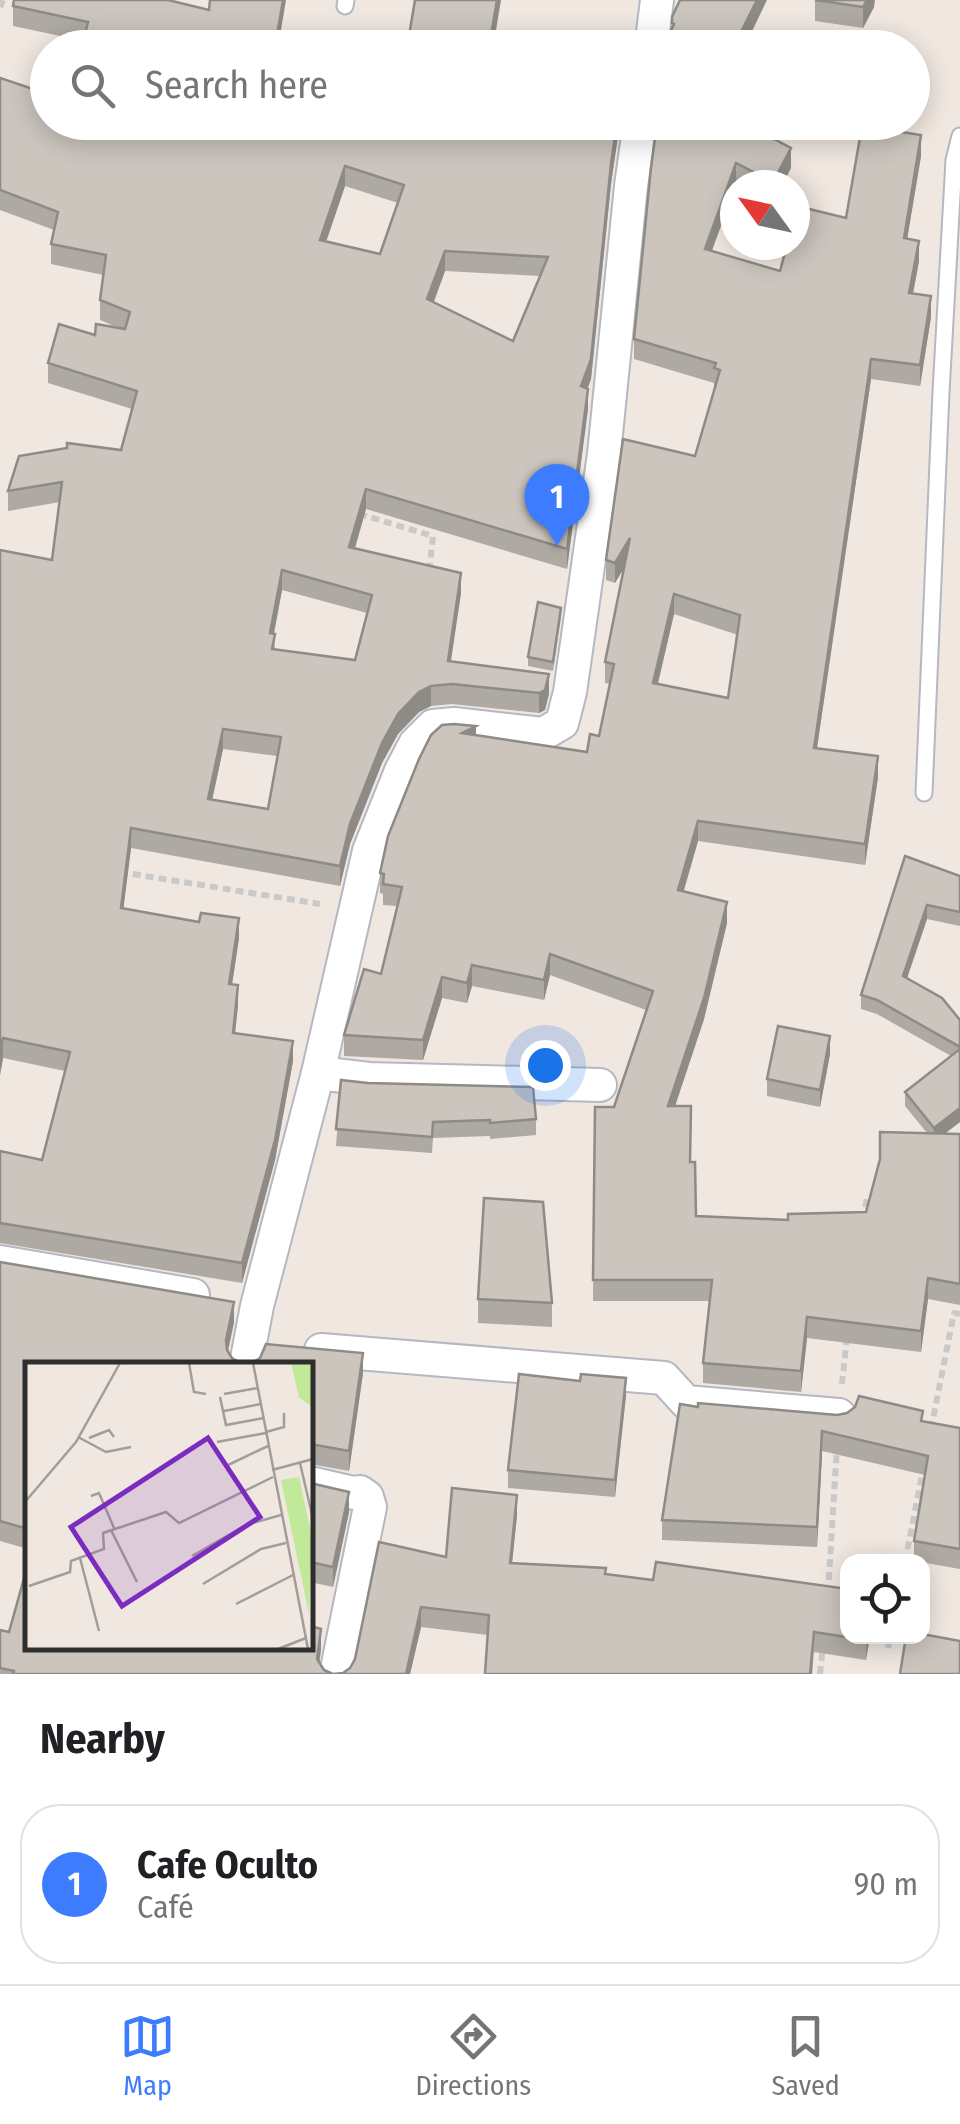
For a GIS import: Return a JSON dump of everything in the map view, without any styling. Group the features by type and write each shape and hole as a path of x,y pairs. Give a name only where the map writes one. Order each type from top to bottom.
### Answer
{"street":[{"path":"653,30 657,0"},
{"path":"638,140 604,454 570,692 562,723 542,734 454,724 433,726 415,744 401,771 369,851 248,1353 404,1358 664,1378 686,1402 839,1415"},
{"path":"318,1073 600,1085"},
{"path":"0,1262 258,1306"},
{"path":"312,1484 354,1494 360,1492 367,1496 370,1507 336,1674"}],"lane":[{"path":"924,793 940,392 954,160 960,136"}],"path":[{"path":"0,7 3,0"},
{"path":"346,510 433,536 428,573"},
{"path":"102,869 356,909"},
{"path":"867,1198 882,1200"},
{"path":"928,1447 954,1313 960,1314"},
{"path":"907,1554 924,1466"},
{"path":"888,1648 889,1644"}],"building":[{"path":"14,0 168,0 209,10 210,0 283,0 278,30 86,30 88,22 13,6"},
{"path":"415,0 497,0 492,30 410,30"},
{"path":"680,0 757,0 742,30 671,30"},
{"path":"815,0 867,0 863,7"},
{"path":"0,78 30,88 30,140 614,140 591,359 581,386 588,389 567,549 366,489 349,547 461,573 448,661 549,674 545,690 539,693 452,684 431,686 419,692 398,714 382,743 350,824 340,866 131,828 121,908 199,922 201,913 239,918 229,984 238,985 233,1033 293,1041 275,1140 242,1263 0,1223 0,1151 42,1160 70,1052 3,1038 0,1055 0,550 52,560 62,482 8,491 19,456 67,448 67,443 121,450 137,391 48,363 59,324 95,335 96,324 125,329 130,312 100,300 106,255 51,244 58,212 0,190","holes":["345,166 404,185 380,254 320,240","445,251 548,257 513,341 427,299","282,570 372,595 355,660 272,649 275,634 270,633","223,729 281,737 268,809 208,799"]},
{"path":"655,140 776,140 791,148 779,170 750,170 736,163 733,170 720,170 720,207 705,249 720,253 720,260 742,260 780,271 783,260 810,260 810,209 846,218 860,140 920,140 904,238 919,241 909,293 931,296 920,365 871,359 814,748 878,756 865,844 698,821 678,890 727,902 704,998 668,1106 691,1106 690,1162 695,1162 696,1216 788,1220 788,1214 866,1212 880,1159 880,1132 960,1134 960,1284 928,1278 921,1331 807,1317 801,1371 703,1363 712,1280 593,1280 595,1107 614,1107 653,991 550,954 544,980 472,965 467,983 442,977 423,1040 344,1035 364,969 381,974 402,887 383,884 384,874 380,873 388,836 431,735 442,725 476,726 462,733 587,752 590,734 599,736 614,664 605,662 630,538 615,563 606,560 623,439 695,456 720,370 714,368 716,363 634,339","holes":["674,594 740,615 728,698 653,683"]},
{"path":"538,602 561,608 553,662 528,657"},
{"path":"905,856 960,876 960,912 927,905 903,976 942,998 960,1020 960,1047 877,1000 861,995"},
{"path":"778,1026 830,1036 820,1090 767,1079"},
{"path":"960,1049 960,1108 934,1128 905,1092"},
{"path":"341,1080 533,1087 536,1119 433,1122 432,1137 336,1129"},
{"path":"484,1198 543,1202 552,1303 478,1299"},
{"path":"0,1262 234,1302 226,1340 227,1350 239,1362 25,1362 25,1528 0,1521"},
{"path":"266,1344 363,1353 349,1451 312,1444 312,1362 254,1362 260,1358"},
{"path":"519,1374 580,1381 581,1374 626,1378 615,1480 508,1470"},
{"path":"859,1396 923,1411 921,1421 960,1428 960,1549 914,1541 928,1456 822,1431 817,1527 662,1520 680,1404 837,1415 855,1407"},
{"path":"312,1483 349,1492 333,1567 312,1562"},
{"path":"452,1488 517,1495 510,1563 606,1568 605,1574 653,1580 656,1562 840,1588 840,1636 814,1632 810,1674 485,1674 489,1615 421,1607 406,1674 333,1674 343,1673 355,1659 379,1542 446,1557"},
{"path":"25,1575 25,1649 312,1649 312,1627 321,1629 317,1659 324,1670 333,1674 13,1674 14,1671 0,1668 0,1630 9,1632"},
{"path":"930,1635 960,1641 960,1674 900,1674 905,1644 930,1644"}],"place":[{"name":"Cafe Oculto","path":"557,546"}]}
